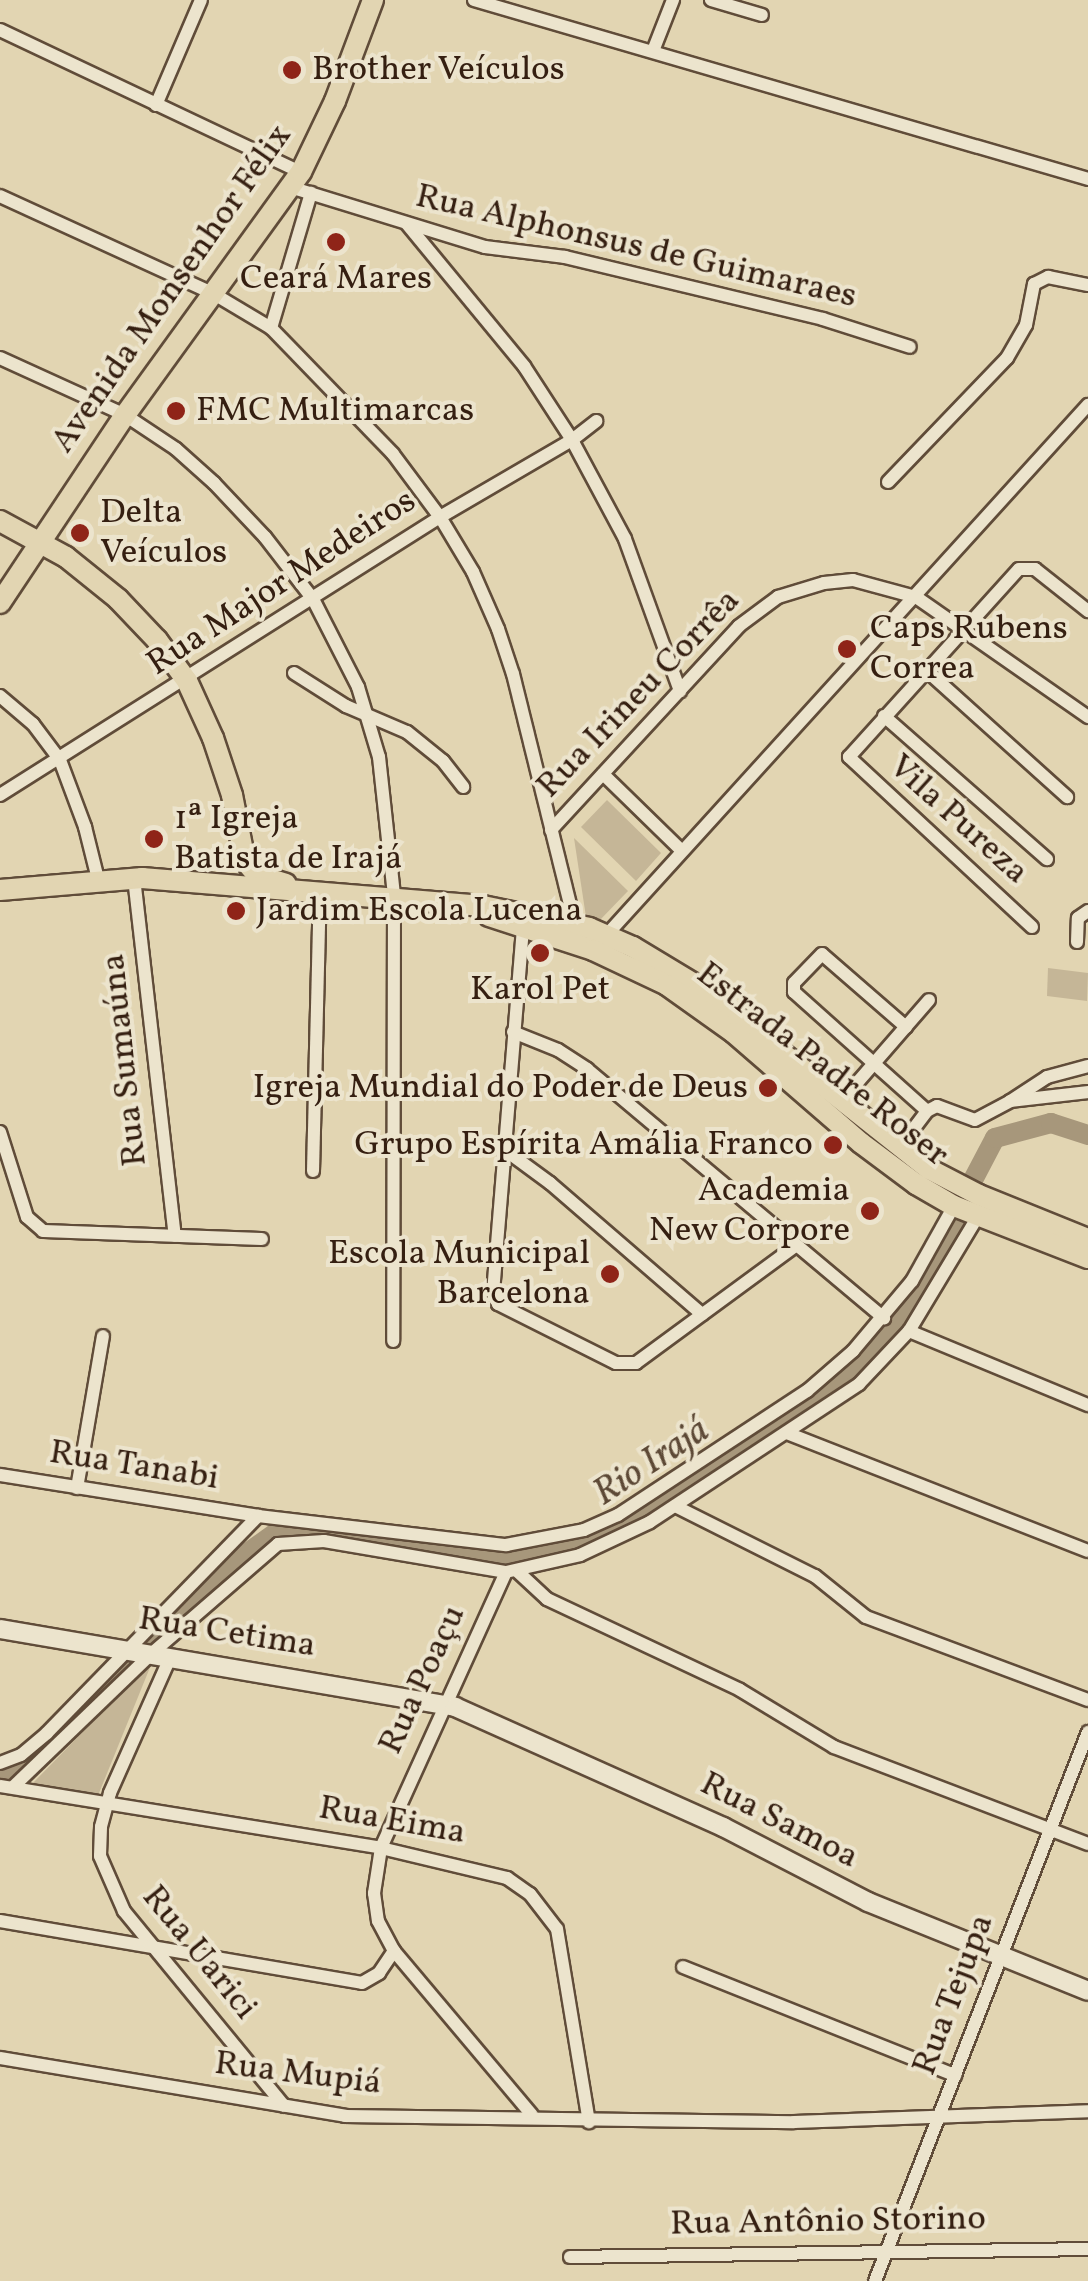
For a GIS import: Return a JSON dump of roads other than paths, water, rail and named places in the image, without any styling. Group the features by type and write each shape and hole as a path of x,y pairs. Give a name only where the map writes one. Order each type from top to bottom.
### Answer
{"main road":[{"name":"Avenida Monsenhor Félix","path":"0,603 125,415 295,179 335,101 373,0"},
{"path":"2,522 37,536 57,513"},
{"path":"2,522 39,540 118,599 157,640 187,681 224,767 248,866 257,875 319,894"},
{"path":"2,522 21,568"},
{"path":"138,878 170,872 230,872 237,861 240,841"},
{"name":"Estrada Padre Roser","path":"0,890 138,878 319,894 394,896 575,924 734,1032 872,1152 954,1206 1088,1258"},
{"name":"Estrada Padre Roser","path":"458,905 523,928 600,942 699,987 843,1099 899,1148 950,1180 1088,1238"}],"street":[{"path":"156,105 202,0"},
{"path":"474,0 1088,179"},
{"path":"653,51 673,0"},
{"path":"710,0 762,15"},
{"name":"Rua Alphonsus de Guimaraes","path":"0,30 156,105 295,179 311,193 485,247 565,257 823,319 910,347"},
{"path":"271,328 311,193"},
{"path":"0,196 214,294 271,328 368,425 440,517 473,572 498,629 513,674 575,924"},
{"path":"407,224 524,366 572,440 624,539 680,691"},
{"path":"888,482 1007,358 1026,325 1034,284 1048,277 1088,285"},
{"path":"0,358 125,415 176,449 214,483 265,537 313,599 368,713 388,813 394,896 393,1341"},
{"path":"600,942 1088,406"},
{"name":"Rua Major Medeiros","path":"0,796 187,681 440,517 572,440 596,421"},
{"path":"884,716 1025,566 1044,575 1088,611"},
{"name":"Rua Irineu Corrêa","path":"551,830 738,626 778,597 824,582 853,580 916,597 1088,716"},
{"path":"926,670 1067,797"},
{"path":"294,673 346,706 408,732 443,761 463,787"},
{"path":"0,696 32,724 60,760 85,827 98,879"},
{"name":"Vila Pureza","path":"1032,927 858,770 850,754 884,716 1047,859"},
{"path":"603,774 682,851"},
{"name":"Rua Sumaúna","path":"138,878 175,1236"},
{"path":"312,1171 319,894"},
{"path":"1076,942 1078,918 1088,910"},
{"path":"523,928 493,1290 504,1309 627,1364 652,1355 794,1247"},
{"path":"906,1027 822,954 794,983 794,992 926,1111"},
{"path":"843,1099 929,1000"},
{"path":"513,1032 558,1050 586,1070 884,1318"},
{"path":"899,1148 926,1111 937,1106 975,1120 1047,1077 1088,1066"},
{"path":"1010,1101 1088,1092"},
{"path":"0,1132 27,1217 37,1228 53,1232 262,1239"},
{"path":"504,1150 550,1183 702,1314"},
{"name":"Rua Tanabi","path":"0,1476 258,1516 476,1544 506,1544 584,1530 654,1494 807,1391 884,1318 912,1281 954,1206"},
{"path":"6,1786 264,1552 293,1540 512,1572 614,1542 676,1506 858,1384 909,1331 978,1216"},
{"path":"909,1331 1088,1405"},
{"path":"77,1488 103,1336"},
{"path":"787,1433 1088,1551"},
{"path":"676,1506 815,1576 866,1617 1088,1700"},
{"path":"0,1763 33,1746 258,1516"},
{"path":"512,1572 546,1599 740,1690 834,1748 1088,1844"},
{"name":"Rua Poaçu","path":"512,1572 443,1703 381,1848 375,1908 394,1952 532,2115"},
{"name":"Rua Cetima","path":"0,1629 443,1703"},
{"name":"Rua Uarici","path":"170,1658 106,1804 100,1841 105,1874 124,1912 284,2106"},
{"name":"Rua Samoa","path":"443,1703 722,1827 868,1902 1088,1992"},
{"name":"Rua Tejupa","path":"875,2281 1088,1732"},
{"name":"Rua Eima","path":"6,1786 381,1848 508,1878 550,1916 566,1963 588,2122"},
{"path":"0,1920 362,1983 380,1973 394,1952"},
{"path":"682,1967 955,2075"},
{"name":"Rua Mupiá","path":"0,2058 345,2116 532,2115 551,2122 588,2122 937,2119 1088,2111"},
{"name":"Rua Antônio Storino","path":"570,2257 1088,2248"}],"waterway":[{"name":"Rio Irajá","path":"974,1178 995,1138 1051,1123 1088,1135"},
{"name":"Rio Irajá","path":"153,1636 222,1571 278,1531 300,1528 507,1558 562,1551 611,1535 803,1409 853,1370 914,1300 956,1228"},
{"name":"Rio Irajá","path":"0,1772 36,1755 133,1657"}],"place":[{"name":"Brother Veículos","path":"292,70"},
{"name":"Ceará Mares","path":"336,242"},
{"name":"FMC Multimarcas","path":"176,411"},
{"name":"Delta Veículos","path":"80,533"},
{"name":"Caps Rubens Correa","path":"847,649"},
{"name":"1ª Igreja Batista de Irajá","path":"154,839"},
{"name":"Jardim Escola Lucena","path":"236,911"},
{"name":"Karol Pet","path":"540,953"},
{"name":"Igreja Mundial do Poder de Deus","path":"768,1088"},
{"name":"Grupo Espírita Amália Franco","path":"833,1145"},
{"name":"Academia New Corpore","path":"870,1211"},
{"name":"Escola Municipal Barcelona","path":"610,1274"}]}
